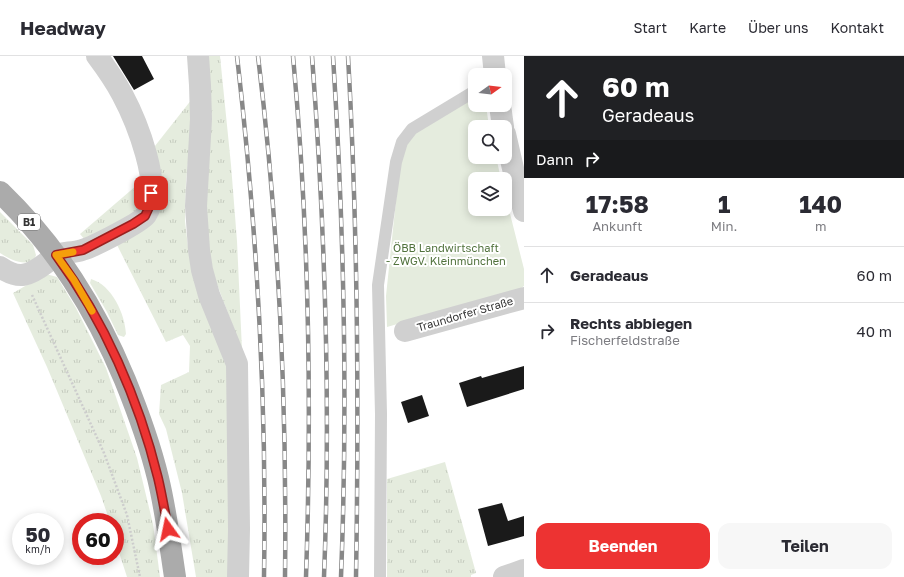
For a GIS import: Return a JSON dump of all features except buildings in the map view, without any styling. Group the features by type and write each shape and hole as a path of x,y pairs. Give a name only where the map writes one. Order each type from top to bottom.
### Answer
{"main road":[{"name":"B1","path":"0,192 35,229 74,280 95,316 118,362 146,437 158,478 168,529 175,577"}],"street":[{"path":"0,267 6,271 23,275 34,272 56,255 83,250 115,234 145,216 151,203 152,184 148,162 138,128 122,94 97,56"},
{"path":"198,56 200,119 196,206 199,250 202,270 209,295 237,364 240,529 238,577"},
{"path":"493,56 494,68"},
{"path":"511,164 524,210"},
{"name":"Traundorfer Straße","path":"405,331 524,298"},
{"path":"504,577 524,570"}],"lane":[{"path":"380,577 381,414 378,285 396,162 402,142 412,130 468,95"}],"path":[{"path":"23,275 104,453 127,515 140,577"}],"green space":[{"path":"206,56 220,56 237,241 242,350 207,258"},
{"path":"192,99 190,143 186,181 185,221 189,255 227,363 229,577 196,577 182,493 166,429 159,414 161,385 189,372 190,346 183,335 166,342 116,243 97,254 80,234 144,179 151,151"},
{"name":"ÖBB Landwirtschaft - ZWGV. Kleinmünchen","path":"468,101 468,112 487,112 488,120 468,120 468,164 498,164 499,172 468,172 468,216 511,216 524,269 524,286 520,289 387,327 386,296 400,162 406,146 414,134"},
{"path":"0,212 33,245 36,255 34,261 20,262 8,258 0,253"},
{"path":"46,274 57,277 76,308 106,368 137,458 153,524 160,577 127,577 123,565 124,513 107,513 47,367 13,293"},
{"path":"91,279 105,287 116,301 125,326 126,334 124,337 118,335 107,312 90,283"},
{"path":"445,462 476,573 471,575 471,577 387,577 387,479"}],"railway":[{"path":"237,56 250,186 259,316 264,447 264,577"},
{"path":"258,56 271,186 280,316 285,447 285,577"},
{"path":"293,56 303,186 308,316 309,447 306,577"},
{"path":"312,56 317,121 326,316 327,447 324,577"},
{"path":"333,56 340,186 344,316 344,447 341,577"},
{"path":"348,56 354,186 357,316 356,577"}],"slow traffic":[{"path":"73,252 56,255 74,280 92,311"}],"route":[{"path":"151,193 151,203 145,216 133,224 83,250 56,255 74,280 95,316 112,349 132,397 158,478 168,529"}]}
